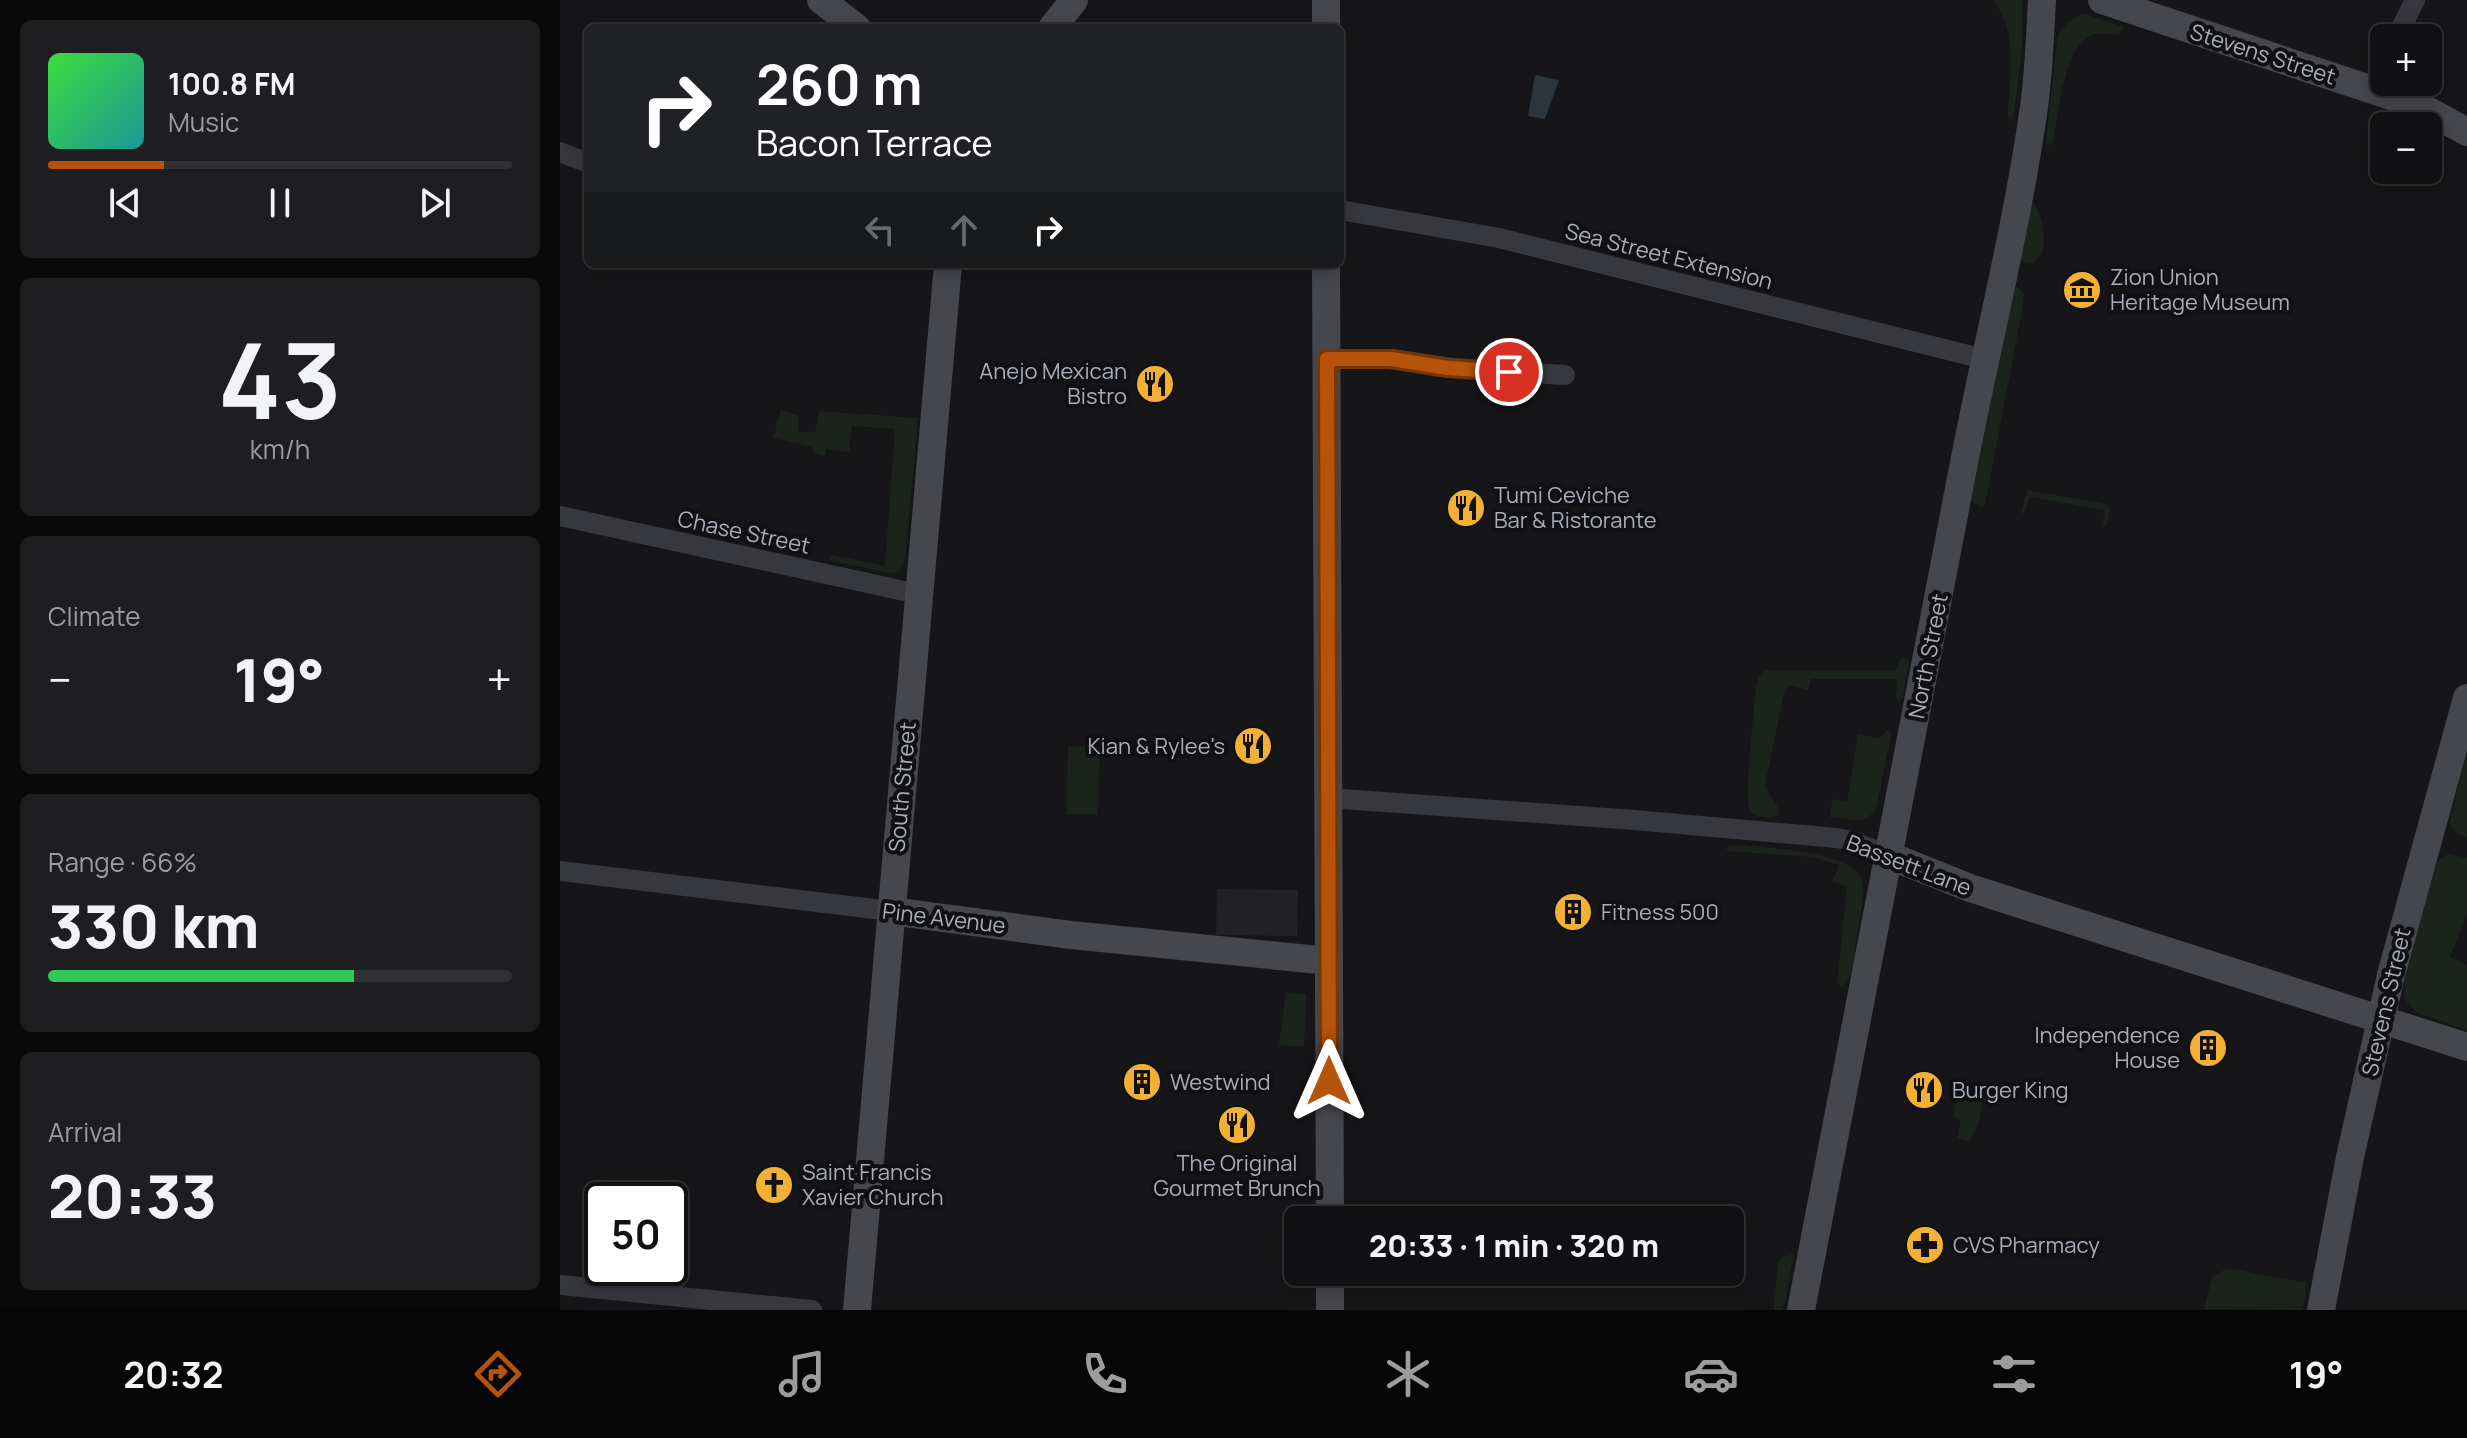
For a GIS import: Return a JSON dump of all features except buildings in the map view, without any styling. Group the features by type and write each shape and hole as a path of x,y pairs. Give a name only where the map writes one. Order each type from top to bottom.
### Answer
{"street":[{"path":"821,0 852,24"},
{"path":"1055,24 1074,0"},
{"path":"1326,0 1326,24"},
{"name":"North Street","path":"1801,1310 2029,137 2042,0"},
{"name":"Stevens Street","path":"2102,0 2370,78"},
{"path":"2403,24 2415,0"},
{"name":"Stevens Street","path":"2406,96 2467,132"},
{"path":"560,152 584,161"},
{"name":"Sea Street Extension","path":"1344,211 1499,238 1984,359"},
{"name":"South Street","path":"857,1310 948,268"},
{"path":"1326,268 1330,1206"},
{"path":"1327,359 1391,359 1448,368 1565,375"},
{"name":"Chase Street","path":"560,516 918,594"},
{"name":"Stevens Street","path":"2321,1310 2353,1146 2396,956 2467,698"},
{"name":"Bassett Lane","path":"1329,798 1852,841 1970,888 2467,1047"},
{"name":"Pine Avenue","path":"560,872 1071,935 1329,961"},
{"path":"560,1285 812,1310"},
{"path":"1330,1286 1330,1310"}],"shaded area":[{"path":"1993,0 2023,0 2022,49 2013,122 2008,117 2009,41 2001,13"},
{"path":"2085,14 2123,27 2119,35 2095,34 2080,45 2067,70 2053,142 2047,145 2058,35 2076,17"},
{"path":"1535,75 1559,80 1545,119 1528,116"},
{"path":"2033,201 2044,237 2041,255 2027,264 2019,259"},
{"path":"2017,287 2025,294 1985,505 1981,508 1971,501 2012,291"},
{"path":"781,410 799,416 798,432 815,432 819,411 918,418 905,558 898,571 889,573 829,560 832,555 885,566 895,429 852,426 849,452 826,449 825,456 813,452 813,447 773,438"},
{"path":"2027,490 2106,504 2110,509 2107,525 2103,526 2104,510 2030,497 2024,514 2021,512"},
{"path":"1904,657 1909,661 1900,701 1896,697 1897,679 1811,679 1808,690 1791,685 1785,689 1765,785 1778,807 1779,815 1760,817 1753,814 1748,803 1756,686 1765,670 1896,670"},
{"path":"1888,730 1891,735 1873,812 1857,820 1829,817 1833,799 1847,802 1858,734 1878,738"},
{"path":"1068,746 1100,747 1098,815 1066,814"},
{"path":"2467,753 2467,837 2458,835 2449,823"},
{"path":"1730,845 1824,856 1855,870 1862,880 1863,900 1853,964 1846,982 1841,986 1837,983 1847,886 1832,882 1839,865 1812,857 1728,851 1726,848"},
{"path":"2449,854 2467,858 2467,914 2450,957 2467,965 2467,1030 2418,1013 2404,995 2405,975 2436,865"},
{"path":"1217,889 1298,890 1297,936 1216,935"},
{"path":"1286,992 1306,994 1304,1047 1279,1045"},
{"path":"1970,1088 1980,1092 1981,1104 1978,1125 1968,1141 1957,1138 1961,1119 1953,1117 1957,1099 1967,1101"},
{"path":"1794,1254 1783,1310 1774,1310 1778,1262 1782,1257"},
{"path":"2227,1268 2307,1283 2303,1310 2204,1309 2212,1278"}],"place":[{"name":"Zion Union Heritage Museum","path":"2082,290"},
{"name":"Anejo Mexican Bistro","path":"1155,384"},
{"name":"Tumi Ceviche Bar & Ristorante","path":"1466,508"},
{"name":"Kian & Rylee's","path":"1253,746"},
{"name":"Fitness 500","path":"1573,912"},
{"name":"Independence House","path":"2208,1048"},
{"name":"Westwind","path":"1142,1082"},
{"name":"Burger King","path":"1924,1090"},
{"name":"The Original Gourmet Brunch","path":"1237,1125"},
{"name":"Saint Francis Xavier Church","path":"774,1185"},
{"name":"CVS Pharmacy","path":"1925,1245"}],"route":[{"path":"1329,1081 1327,359 1391,359 1448,368 1509,372"}]}
